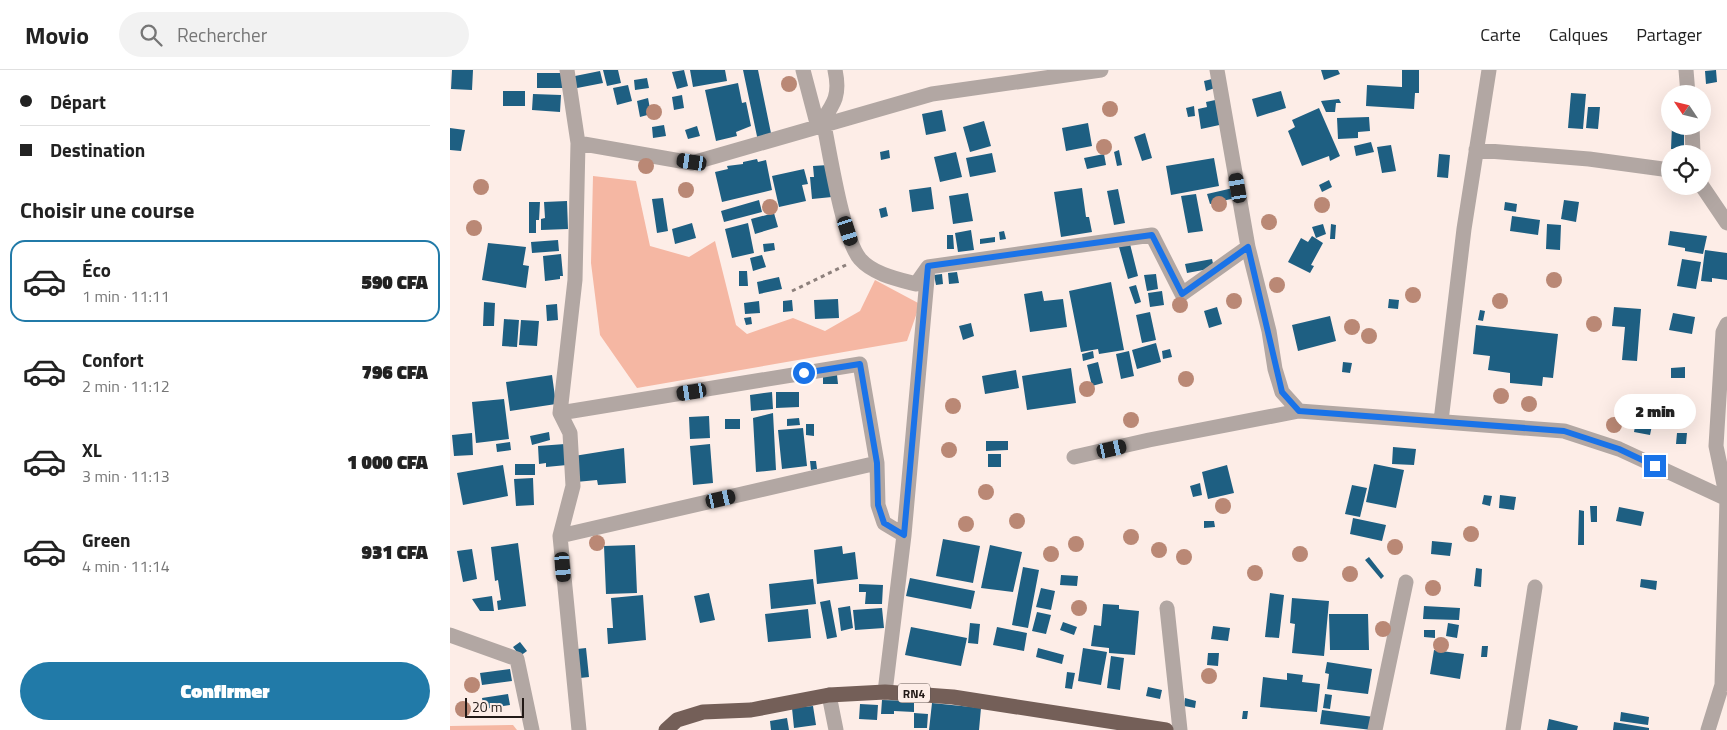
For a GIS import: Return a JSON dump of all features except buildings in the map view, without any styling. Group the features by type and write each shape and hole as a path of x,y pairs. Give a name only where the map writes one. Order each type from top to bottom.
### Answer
{"highway":[{"name":"RN4","path":"666,730 677,720 703,712 751,710 829,695 884,692 953,696 1160,729"}],"street":[{"path":"567,70 578,143 575,280 560,414 570,433 573,486 560,536 579,730"},
{"path":"803,70 821,126 844,218 860,259 879,272 916,284 928,266 1152,235 1182,294 1248,247"},
{"path":"821,126 838,92 835,70"},
{"path":"578,143 692,162 932,94 1101,70"},
{"path":"1218,70 1248,247 1282,392 1299,411"},
{"path":"1441,421 1476,150 1489,70"},
{"path":"1686,70 1687,85"},
{"path":"1476,150 1588,159 1661,169"},
{"path":"1708,195 1727,222"},
{"path":"884,692 904,535 928,266"},
{"path":"1708,730 1725,684 1727,499 1716,446 1723,332 1727,324"},
{"path":"560,414 860,364 877,463 878,505 884,523 904,535"},
{"path":"1074,457 1149,440 1299,411 1564,431 1619,449 1727,499"},
{"path":"560,536 877,463"},
{"path":"1375,730 1406,582"},
{"path":"1513,730 1535,587"},
{"path":"1167,608 1180,730"},
{"path":"450,635 517,659 532,730"},
{"path":"829,695 836,730"}],"path":[{"path":"792,291 860,259"}],"shaded area":[{"path":"593,176 636,181 650,246 689,257 715,241 736,325 747,334 793,318 825,331 860,311 875,280 920,304 907,341 637,388 600,335 591,263"},
{"path":"513,725 517,730 450,730 450,726"}],"route":[{"path":"804,373 860,364 877,463 878,505 884,523 904,535 928,266 1152,235 1182,294 1248,247 1269,331 1275,369 1282,392 1299,411 1564,431 1619,449 1655,466"}]}
